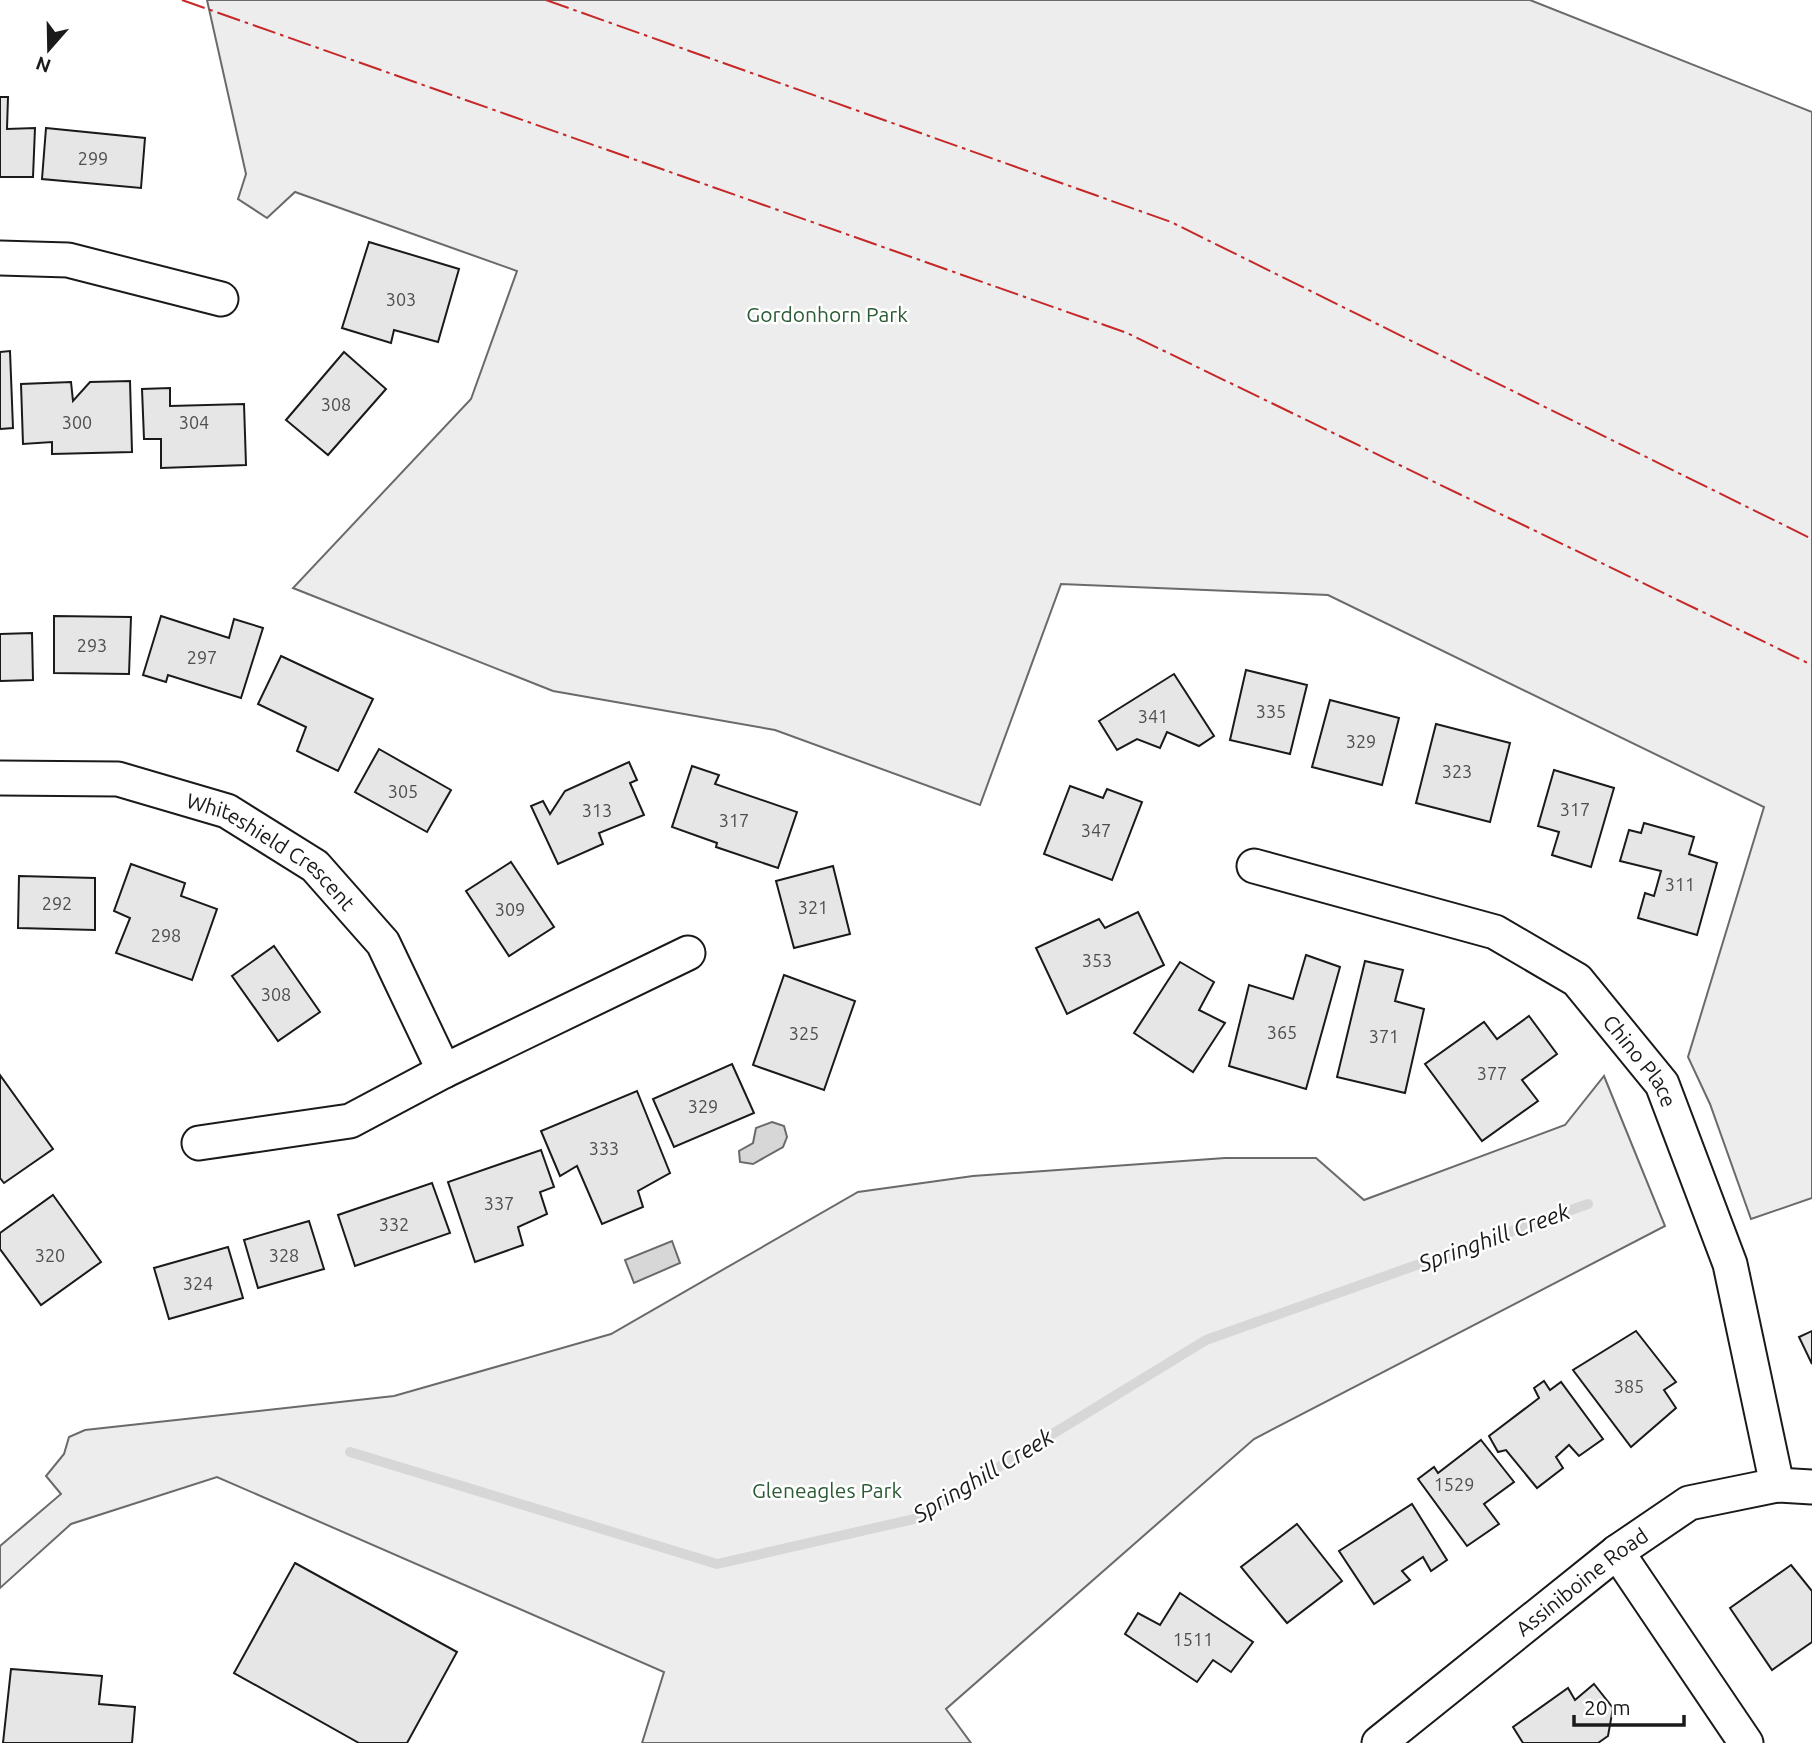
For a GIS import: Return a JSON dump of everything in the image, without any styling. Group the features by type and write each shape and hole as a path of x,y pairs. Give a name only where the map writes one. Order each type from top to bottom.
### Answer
{"street":[{"path":"0,258 68,260 222,299"},
{"name":"Whiteshield Crescent","path":"0,778 118,779 226,811 315,866 383,943 444,1071"},
{"name":"Chino Place","path":"1254,866 1495,932 1577,980 1662,1084 1730,1264 1777,1485"},
{"path":"199,1143 350,1121 444,1071 688,953"},
{"name":"Assiniboine Road","path":"1379,1743 1617,1552 1689,1503 1777,1485 1812,1487"},
{"path":"1617,1552 1746,1743"}],"green space":[{"name":"Gordonhorn Park","path":"207,0 1530,0 1812,112 1812,1198 1751,1219 1710,1104 1688,1057 1764,807 1328,595 1061,584 980,805 775,730 553,691 293,588 471,399 517,271 295,192 267,218 238,199 246,174"},
{"name":"Gleneagles Park","path":"1604,1076 1665,1226 1254,1439 946,1709 971,1743 642,1743 664,1672 217,1477 71,1524 0,1588 0,1546 61,1494 46,1476 64,1454 69,1437 85,1430 394,1396 611,1334 858,1192 973,1176 1225,1158 1316,1158 1364,1200 1565,1125"}],"shaded area":[{"path":"772,1122 784,1126 787,1137 783,1147 753,1164 740,1162 739,1151 753,1143 756,1128"},
{"path":"672,1241 680,1263 634,1283 625,1260"}],"building":[{"path":"0,97 8,97 7,129 35,128 33,177 0,177"},
{"path":"46,128 145,138 141,188 42,179"},
{"path":"369,242 459,269 438,342 394,330 391,343 342,328"},
{"path":"10,351 13,428 0,429 0,352"},
{"path":"344,352 386,389 328,455 286,420"},
{"path":"130,381 132,452 52,454 52,442 23,444 21,384 71,382 73,401 90,382"},
{"path":"170,388 170,406 244,404 246,465 161,468 161,439 144,439 142,389"},
{"path":"54,616 131,617 129,674 54,673"},
{"path":"161,616 229,638 234,619 263,628 241,698 168,675 166,682 143,675"},
{"path":"32,633 33,680 0,681 0,634"},
{"path":"281,656 373,699 338,771 297,751 306,727 258,704"},
{"path":"1246,670 1307,685 1290,754 1230,740"},
{"path":"1174,674 1214,736 1199,746 1167,732 1160,748 1137,739 1117,750 1099,721"},
{"path":"1330,700 1399,718 1382,785 1312,767"},
{"path":"1436,724 1510,743 1490,822 1416,803"},
{"path":"379,749 451,790 427,832 355,792"},
{"path":"629,762 637,780 630,783 644,815 599,833 603,844 558,864 531,806 543,801 550,814 565,791"},
{"path":"692,766 719,775 715,784 797,812 778,868 716,847 717,843 672,827"},
{"path":"1554,770 1614,788 1591,867 1552,855 1559,832 1538,826"},
{"path":"1070,786 1103,798 1107,789 1142,802 1112,880 1044,854"},
{"path":"1644,823 1694,837 1689,854 1717,863 1697,935 1638,918 1645,893 1654,896 1661,871 1620,861 1629,830 1641,833"},
{"path":"511,862 554,927 509,956 466,891"},
{"path":"131,864 185,883 181,896 217,909 192,980 116,953 130,918 114,911"},
{"path":"833,866 850,934 794,948 776,881"},
{"path":"19,876 95,878 95,930 18,928"},
{"path":"1138,912 1164,965 1067,1014 1036,948 1099,919 1105,928"},
{"path":"274,946 320,1012 278,1041 232,976"},
{"path":"1306,955 1340,967 1306,1089 1229,1066 1249,985 1293,999"},
{"path":"1365,961 1403,970 1395,1001 1424,1009 1405,1093 1337,1077"},
{"path":"1180,962 1214,982 1199,1010 1225,1023 1193,1072 1134,1033"},
{"path":"784,975 855,1001 824,1090 753,1065"},
{"path":"1529,1016 1557,1054 1522,1080 1538,1101 1482,1141 1425,1064 1484,1022 1497,1039"},
{"path":"732,1064 754,1113 674,1147 653,1099"},
{"path":"0,1075 53,1149 4,1183 0,1178"},
{"path":"637,1091 670,1173 638,1191 643,1207 602,1224 577,1166 560,1176 541,1131"},
{"path":"541,1150 554,1187 540,1192 547,1214 518,1227 523,1245 475,1262 448,1182"},
{"path":"432,1183 450,1233 355,1266 338,1215"},
{"path":"53,1195 101,1262 41,1305 0,1249 0,1233"},
{"path":"309,1221 324,1269 258,1288 244,1240"},
{"path":"228,1247 243,1298 169,1319 154,1268"},
{"path":"1636,1331 1676,1382 1664,1390 1676,1408 1631,1447 1573,1370"},
{"path":"1812,1331 1812,1364 1799,1337"},
{"path":"1544,1381 1550,1390 1561,1382 1603,1439 1579,1456 1569,1445 1556,1457 1563,1468 1537,1488 1506,1450 1498,1452 1489,1436 1539,1398 1534,1388"},
{"path":"1481,1440 1514,1482 1484,1504 1499,1524 1467,1546 1418,1479 1434,1467 1438,1473"},
{"path":"1412,1504 1447,1560 1431,1571 1423,1557 1402,1571 1410,1580 1374,1604 1339,1551"},
{"path":"1297,1524 1342,1581 1287,1623 1241,1567"},
{"path":"295,1563 457,1652 407,1743 359,1743 234,1673"},
{"path":"1791,1565 1812,1591 1812,1642 1772,1670 1730,1608"},
{"path":"1180,1593 1253,1642 1231,1672 1213,1660 1197,1682 1125,1634 1138,1613 1160,1625"},
{"path":"11,1669 102,1676 99,1704 135,1707 132,1743 3,1743"},
{"path":"1594,1684 1613,1708 1608,1736 1598,1743 1523,1743 1513,1727 1568,1688 1575,1700"}],"waterway":[{"name":"Springhill Creek","path":"350,1452 717,1564 914,1519 1206,1340 1588,1204"}],"power":[{"path":"182,0 1127,333 1812,665"},
{"path":"546,0 1171,222 1812,539"}]}
